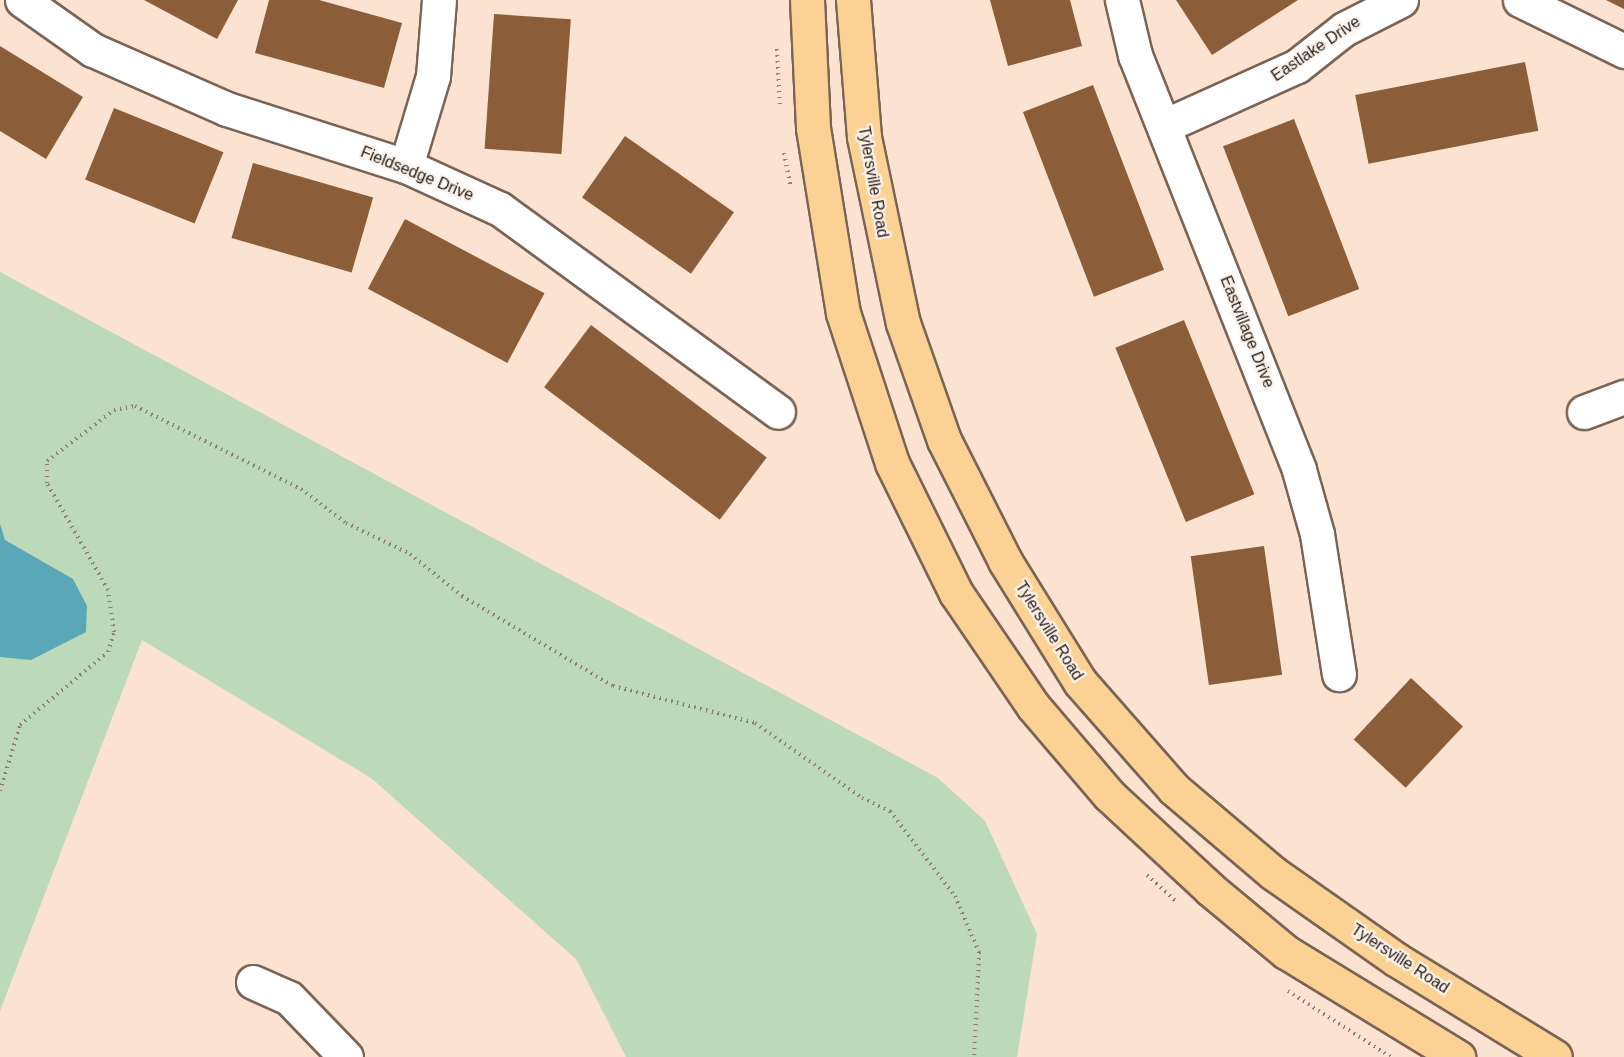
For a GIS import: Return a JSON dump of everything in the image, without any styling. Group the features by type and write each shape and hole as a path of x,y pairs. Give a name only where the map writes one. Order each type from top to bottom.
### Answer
{"main road":[{"path":"807,0 813,128 843,313 892,463 956,593 1033,706 1109,795 1210,889 1286,952 1458,1057"},
{"name":"Tylersville Road","path":"854,0 864,137 903,323 944,440 1005,561 1080,682 1174,789 1273,873 1397,960 1556,1057"}],"street":[{"name":"Fieldsedge Drive","path":"22,0 93,50 227,109 406,166 500,209 777,412"},
{"path":"406,166 433,76 440,0"},
{"name":"Eastvillage Drive","path":"1122,0 1135,56 1299,470 1317,534 1339,674"},
{"name":"Eastlake Drive","path":"1164,126 1297,66 1344,29 1401,0"},
{"path":"1520,0 1624,51"},
{"path":"1584,412 1624,397"},
{"path":"253,982 289,998 346,1057"}],"path":[{"path":"0,791 20,725 108,652 114,632 108,590 47,483 47,462 114,410 135,406 301,489 346,523 410,554 462,596 614,686 755,723 862,798 890,811 955,897 979,952 974,1057"}],"green space":[{"path":"0,272 938,778 985,821 1037,934 1017,1057 626,1057 576,959 371,778 142,640 0,1011"}],"water":[{"path":"0,524 5,540 73,579 87,606 86,632 31,660 0,657"}],"building":[{"path":"144,0 238,0 217,39"},
{"path":"269,0 319,0 402,23 384,88 255,53"},
{"path":"990,0 1070,0 1082,46 1008,66"},
{"path":"1176,0 1298,0 1212,55"},
{"path":"1606,0 1624,0 1624,9"},
{"path":"494,14 571,19 561,154 485,149"},
{"path":"0,46 83,97 46,159 0,131"},
{"path":"1525,62 1538,131 1369,164 1355,95"},
{"path":"1093,85 1164,270 1094,297 1023,112"},
{"path":"114,108 223,152 195,224 85,179"},
{"path":"1294,119 1359,289 1288,316 1223,146"},
{"path":"625,136 734,212 691,274 582,197"},
{"path":"253,163 373,197 352,272 232,238"},
{"path":"405,219 545,293 507,363 368,289"},
{"path":"1184,320 1254,494 1186,522 1115,348"},
{"path":"591,325 767,457 720,520 544,387"},
{"path":"1264,546 1282,675 1209,685 1191,556"},
{"path":"1411,678 1463,726 1406,788 1354,739"}]}
